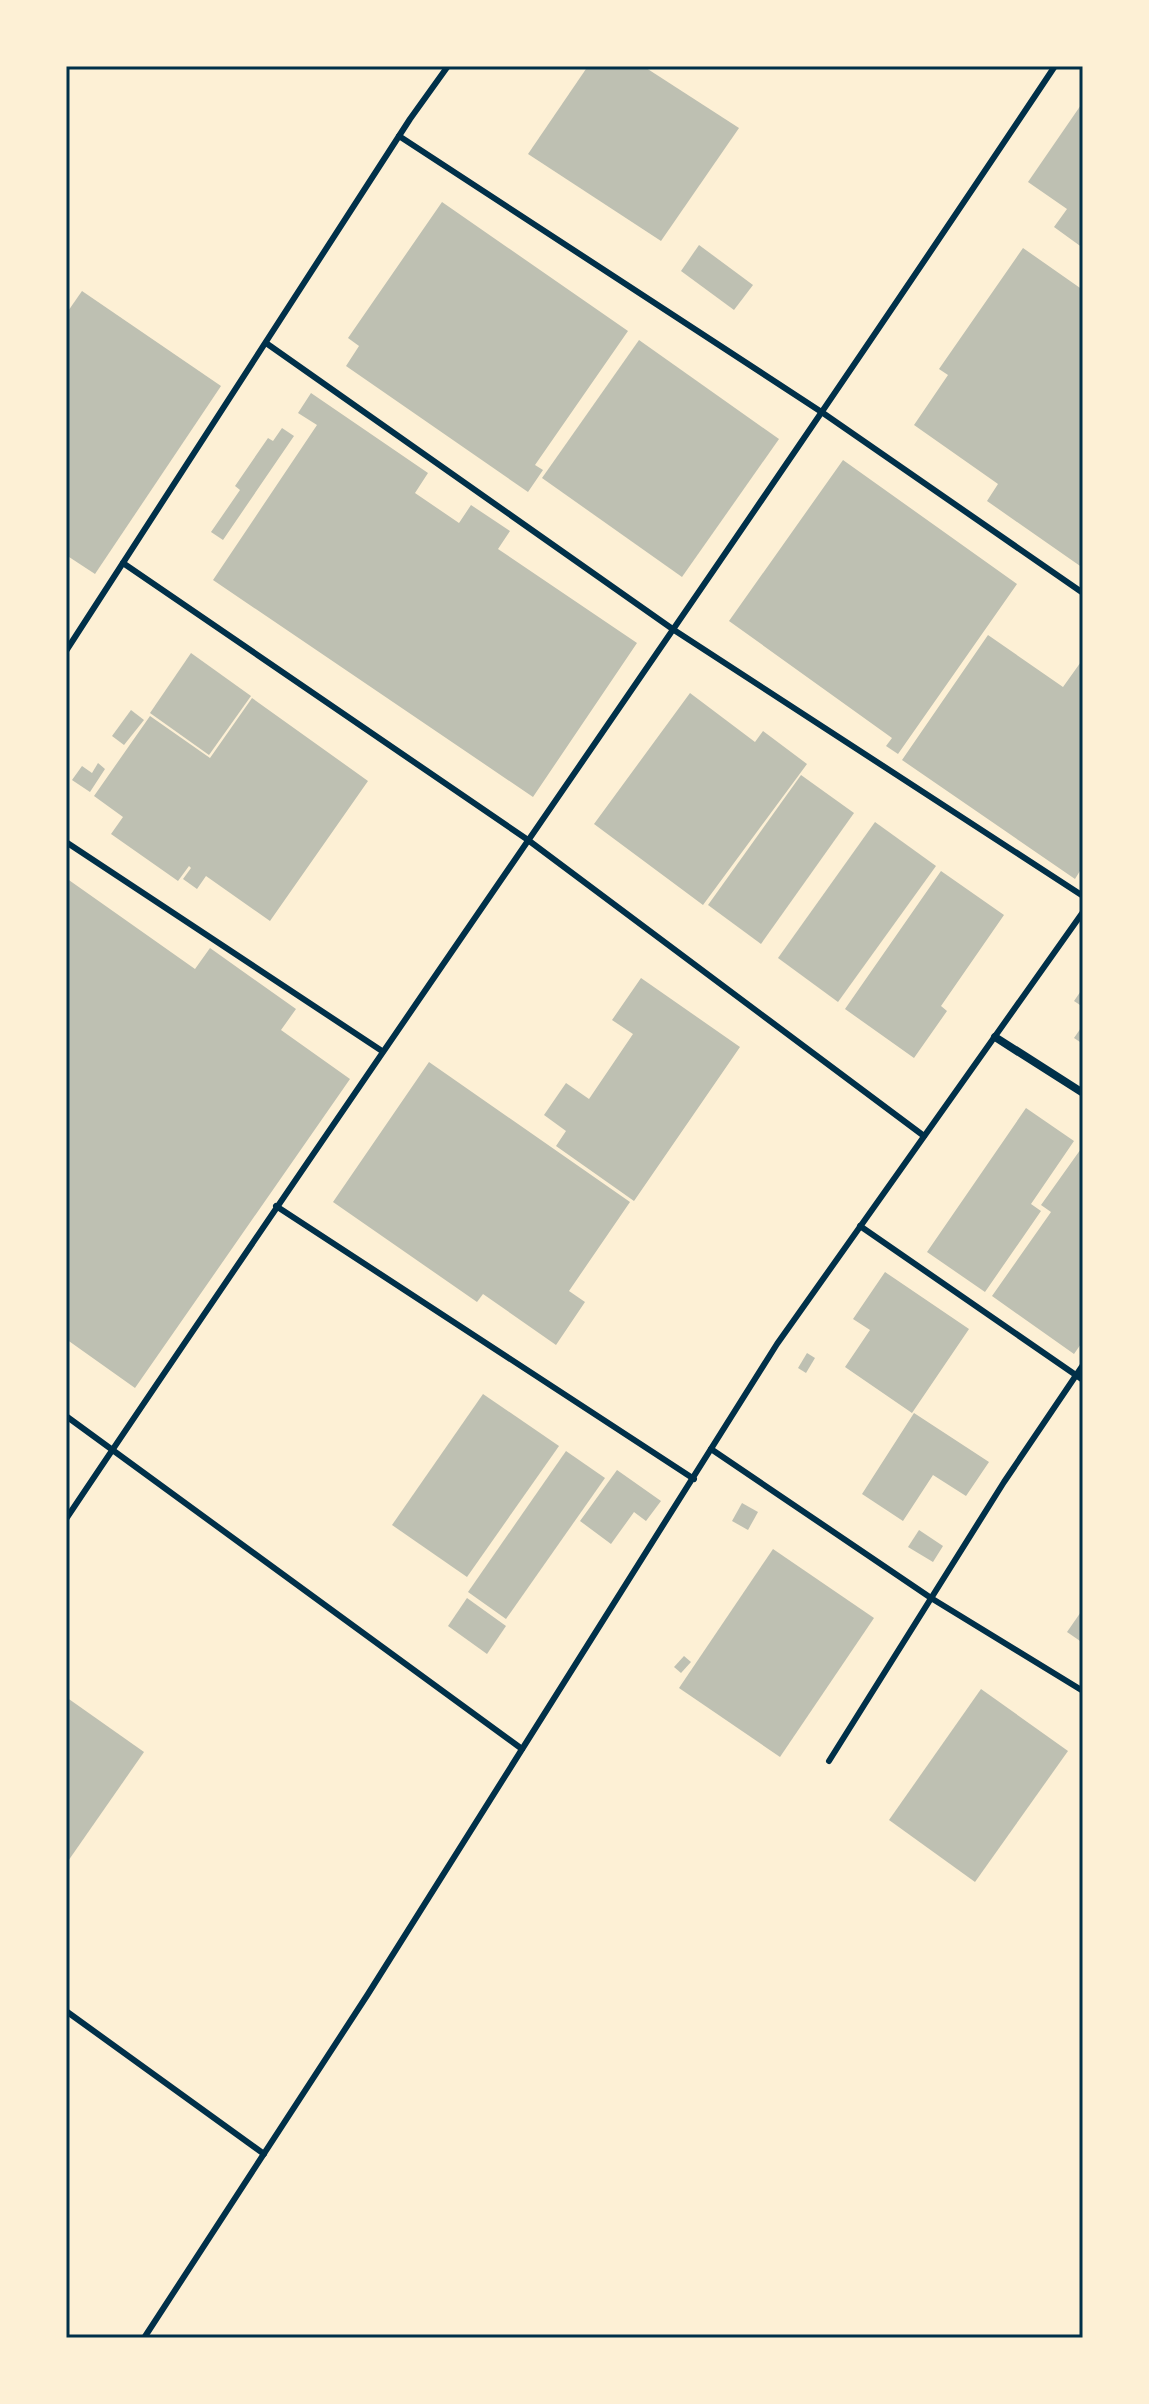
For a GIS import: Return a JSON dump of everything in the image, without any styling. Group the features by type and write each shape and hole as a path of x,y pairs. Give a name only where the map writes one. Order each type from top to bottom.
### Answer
{"street":[{"path":"995,1037 1083,1093"}],"lane":[{"path":"66,651 399,136 448,66"},
{"path":"66,1519 382,1051 823,413 1055,66"},
{"path":"399,136 823,413 1083,593"},
{"path":"266,343 674,630 1083,896"},
{"path":"123,563 528,840 924,1136"},
{"path":"66,842 382,1051"},
{"path":"144,2338 694,1479 777,1344 1083,912"},
{"path":"276,1206 694,1479"},
{"path":"860,1226 1080,1378"},
{"path":"829,1761 1004,1482 1080,1378 1083,1365"},
{"path":"66,1416 522,1749"},
{"path":"711,1449 931,1598 1083,1691"},
{"path":"66,2011 264,2154"}],"building":[{"path":"588,66 643,66 739,128 661,241 528,154"},
{"path":"1083,102 1083,248 1054,227 1067,209 1028,182"},
{"path":"442,202 628,331 535,465 543,470 528,492 346,366 359,346 348,338"},
{"path":"699,245 753,285 734,310 681,271"},
{"path":"1023,248 1083,290 1083,568 987,501 998,484 914,425 948,375 939,369"},
{"path":"82,291 221,386 95,574 66,555 66,314"},
{"path":"639,340 779,439 682,577 542,478"},
{"path":"311,393 428,473 415,493 459,523 471,505 510,531 498,549 637,643 533,797 213,580 317,425 298,413"},
{"path":"282,428 294,436 223,540 211,532 240,490 235,486 268,438 273,441"},
{"path":"843,460 1017,584 898,754 886,746 892,738 729,621"},
{"path":"988,635 1063,687 1083,659 1083,866 1075,879 902,760"},
{"path":"191,653 251,696 209,755 150,713"},
{"path":"690,693 755,742 763,731 807,764 703,905 594,824"},
{"path":"252,698 368,781 270,921 206,876 197,889 183,879 191,868 189,866 178,881 111,834 123,817 94,796 150,716 210,758"},
{"path":"131,710 144,720 124,745 112,736"},
{"path":"98,763 105,769 90,792 72,780 82,766 92,773"},
{"path":"801,775 854,813 761,944 708,905"},
{"path":"875,822 936,866 838,1002 778,958"},
{"path":"941,871 1004,915 941,1006 947,1011 914,1058 845,1009"},
{"path":"66,878 195,969 210,948 296,1009 281,1030 350,1079 135,1388 66,1339"},
{"path":"641,978 740,1047 634,1201 556,1146 566,1131 544,1115 566,1083 589,1099 633,1034 612,1020"},
{"path":"1083,988 1083,1007 1074,1001"},
{"path":"1083,1025 1083,1044 1074,1038"},
{"path":"429,1062 630,1202 569,1291 585,1302 556,1345 483,1294 477,1302 333,1202"},
{"path":"1026,1108 1074,1141 1031,1204 1041,1211 985,1292 927,1252"},
{"path":"1083,1146 1083,1341 1074,1354 992,1296 1051,1212 1041,1205"},
{"path":"885,1272 969,1329 912,1413 845,1367 870,1330 853,1319"},
{"path":"807,1353 815,1358 806,1373 798,1368"},
{"path":"483,1394 559,1446 467,1577 392,1525"},
{"path":"914,1413 989,1462 966,1496 933,1475 903,1521 862,1494"},
{"path":"566,1451 605,1478 506,1619 468,1592"},
{"path":"617,1470 661,1501 646,1521 634,1512 611,1544 580,1521"},
{"path":"742,1503 758,1512 748,1530 732,1521"},
{"path":"919,1530 943,1546 933,1562 908,1547"},
{"path":"773,1549 874,1618 780,1757 679,1688"},
{"path":"467,1598 506,1626 487,1654 448,1626"},
{"path":"1083,1609 1083,1643 1067,1632"},
{"path":"684,1656 691,1662 681,1673 674,1667"},
{"path":"981,1689 1068,1751 975,1882 889,1820"},
{"path":"66,1697 144,1752 66,1864"}]}
